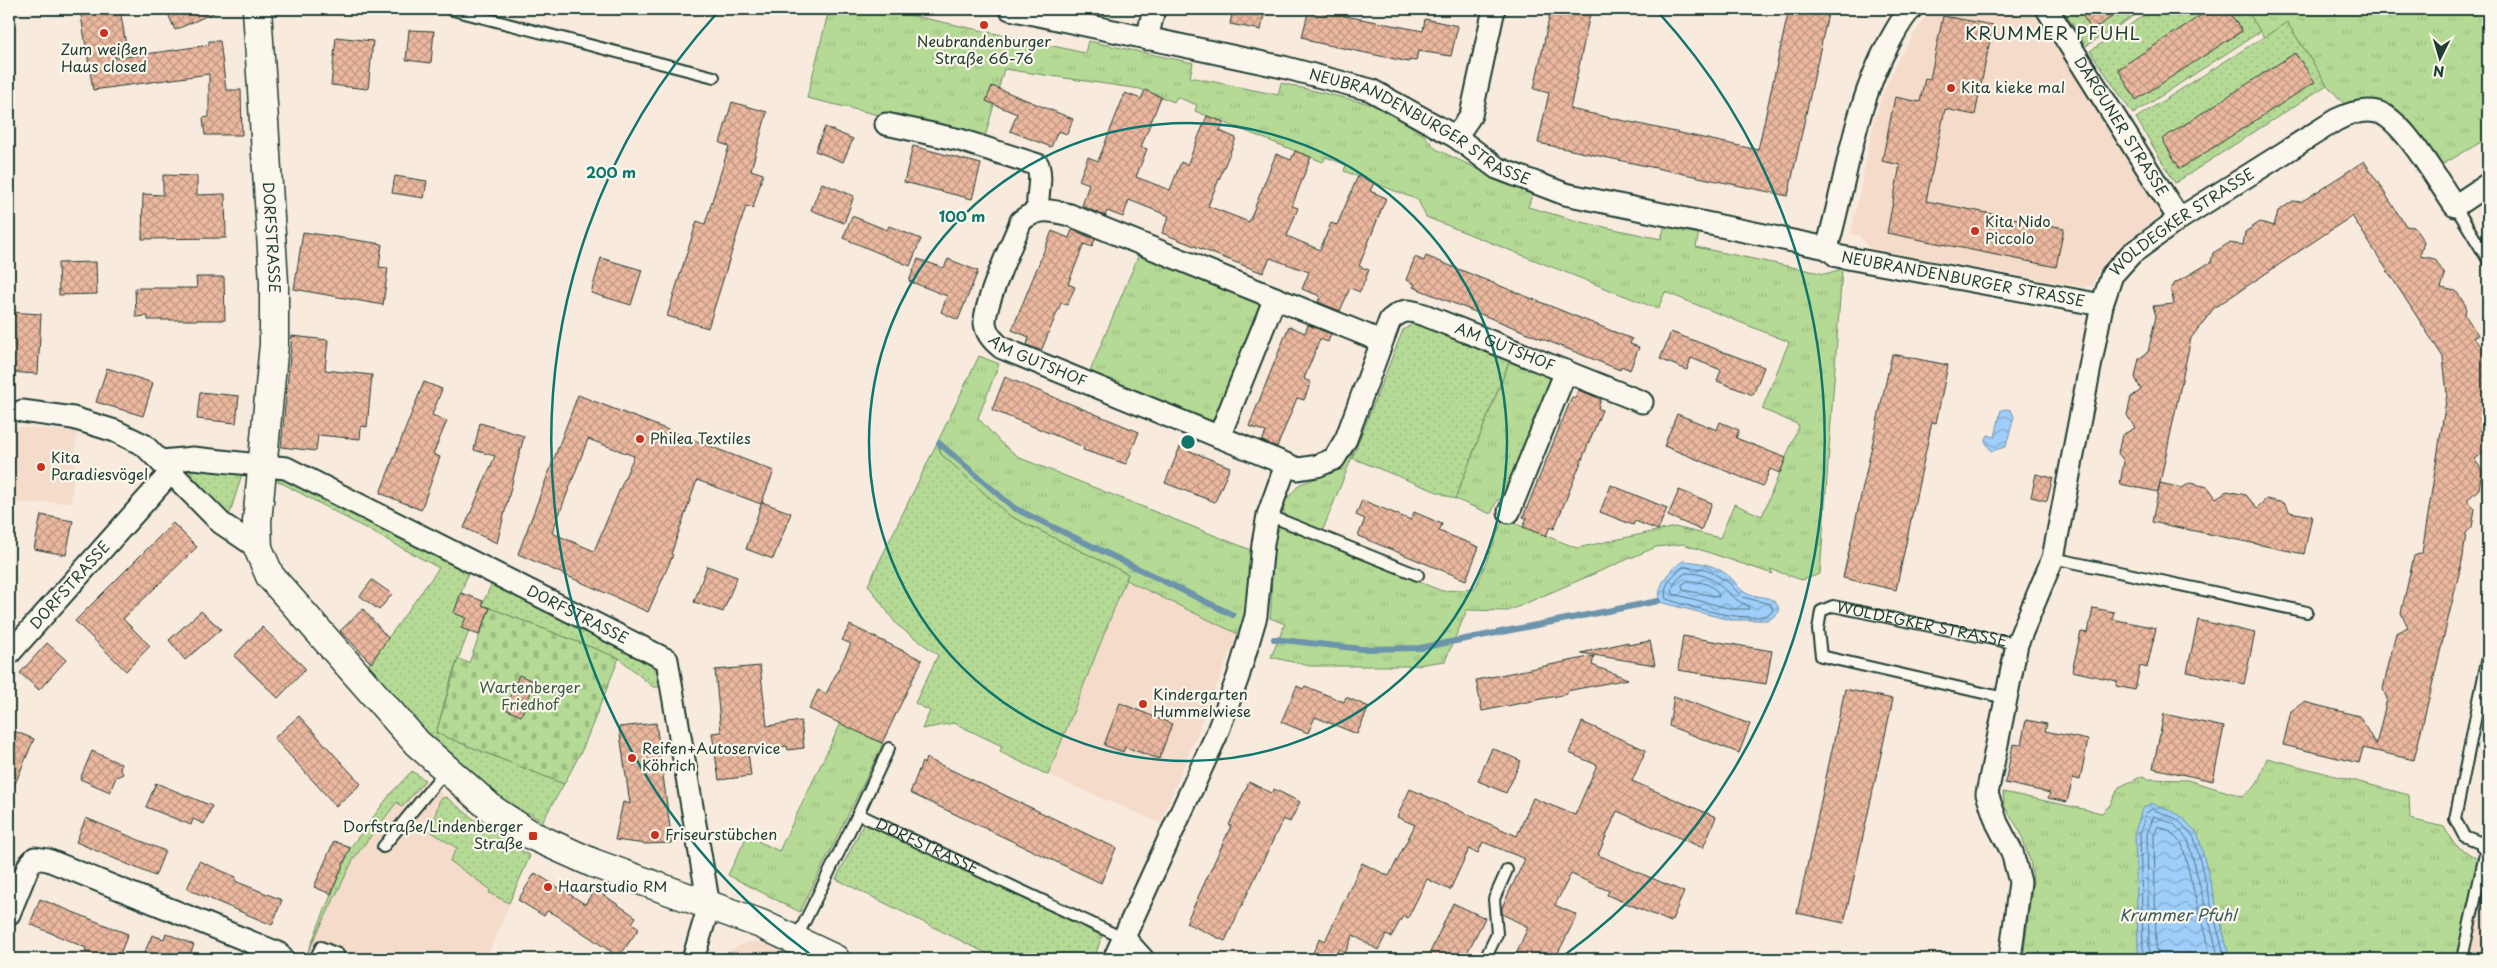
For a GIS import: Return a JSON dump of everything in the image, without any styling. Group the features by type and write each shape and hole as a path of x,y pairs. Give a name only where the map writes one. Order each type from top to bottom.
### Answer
{"main road":[{"name":"DORFSTRASSE","path":"257,9 274,282 274,466 257,522 258,548 264,564 278,586 417,743 492,810 533,836 593,863 761,924 835,959"}],"street":[{"name":"NEUBRANDENBURGER STRASSE","path":"1010,9 1283,67 1371,90 1456,137 1497,168 1565,194 1827,248 1837,256 2102,305"},
{"path":"1147,39 1154,9"},
{"path":"1456,137 1472,115 1494,9"},
{"name":"NEUBRANDENBURGER STRASSE","path":"1827,248 1854,130 1865,94 1880,58 1911,9"},
{"name":"DARGUNER STRASSE","path":"2047,9 2179,219"},
{"name":"WOLDEGKER STRASSE","path":"2010,959 2020,882 2012,852 1987,794 2016,644 2053,558 2102,305 2112,275 2131,254 2179,219 2338,119 2357,112 2378,112 2403,130 2455,206"},
{"path":"886,124 960,140 1038,165 1042,177 1037,199 1038,211 1048,209 1070,214 1381,341"},
{"path":"2455,206 2488,184"},
{"name":"AM GUTSHOF","path":"1038,211 1032,212 1022,221 988,307 985,324 992,339 1002,348 1298,469 1317,466 1334,459 1346,440 1390,320 1400,311 1411,310 1642,402"},
{"path":"1219,437 1275,298"},
{"path":"1509,512 1566,372"},
{"path":"22,411 73,418 114,431 144,445 221,523 258,548"},
{"name":"DORFSTRASSE","path":"9,654 166,466 193,458 274,466 667,660 709,906"},
{"path":"1114,959 1125,939 1216,736 1251,639 1261,580 1263,544 1268,515 1286,465"},
{"path":"10,909 29,865 35,858 48,860 278,953 283,959"},
{"path":"693,959 709,906"},
{"name":"DORFSTRASSE","path":"1125,939 1143,959"}],"lane":[{"path":"450,9 714,77"},
{"path":"2455,206 2488,260"},
{"path":"1268,515 1418,575"},
{"path":"2053,558 2306,612"},
{"name":"WOLDEGKER STRASSE","path":"2005,698 1821,656 1818,630 1821,611 1833,606 2016,644"},
{"path":"2462,959 2488,845 2464,836 2455,819 2488,656"},
{"path":"858,814 889,748"},
{"path":"383,848 446,770"},
{"name":"DORFSTRASSE","path":"796,940 858,814 1125,939"},
{"path":"1485,959 1497,934 1494,900 1507,870"},
{"path":"315,959 321,947 338,954"}],"shaded area":[{"path":"1934,9 2031,9 2165,212 2116,249 2098,272 2093,285 2084,287 2059,283 1870,249 1859,235 1851,233 1875,118 1884,91 1897,62 1923,20"},
{"name":"Kita Paradiesvögel","path":"9,426 77,432 71,502 9,503"},
{"name":"Kindergarten Hummelwiese","path":"1126,580 1238,634 1160,823 1048,775"},
{"path":"412,771 475,820 530,856 486,959 304,959 350,848 392,792"},
{"path":"2479,860 2488,862 2488,959 2456,959"},
{"path":"748,942 764,943 800,959 721,959 730,950"}],"green space":[{"path":"829,9 882,9 1085,53 1088,41 1193,63 1190,77 1278,95 1281,83 1374,105 1424,135 1436,149 1532,195 1528,207 1581,222 1661,239 1665,225 1699,232 1696,247 1825,274 1842,269 1820,574 1802,580 1770,569 1773,574 1683,544 1656,547 1508,611 1467,610 1445,661 1410,666 1310,666 1271,657 1285,624 1270,618 1273,555 1277,533 1281,527 1442,591 1475,589 1503,519 1577,548 1675,527 1720,538 1734,504 1762,516 1799,425 1762,409 1789,342 1665,292 1658,309 1426,217 1418,200 1344,171 1346,165 1326,157 1323,162 1195,111 1197,105 1177,97 1174,102 1140,89 1004,69 984,140 807,98"},
{"path":"2062,9 2145,9 2086,46"},
{"path":"2154,9 2246,9 2261,31 2133,114 2090,51"},
{"path":"2246,9 2488,9 2488,138 2440,166 2393,105 2347,107 2327,85 2287,22 2264,37"},
{"path":"2287,22 2327,85 2175,183 2136,118"},
{"path":"1139,254 1263,303 1220,420 1211,424 1091,373"},
{"path":"1414,323 1419,323 1510,360 1455,499 1352,458 1403,330"},
{"path":"979,356 999,364 978,418 1000,442 1020,458 1251,550 1248,611 1238,634 1126,580 1128,574 1010,516 941,454 938,441"},
{"path":"1510,360 1549,375 1553,380 1504,500 1497,500 1491,514 1455,499"},
{"path":"938,441 941,454 1010,516 1128,574 1048,775 1000,752 1002,746 954,723 922,729 930,711 915,703 938,655 897,625 868,585"},
{"path":"1354,452 1322,532 1290,519 1284,514 1283,507 1286,500 1300,484 1331,473"},
{"path":"187,465 243,471 229,516 186,469"},
{"path":"277,473 469,570 454,613 466,618 461,628 469,631 453,672 436,733 564,784 542,822 529,813 521,818 462,774 364,671 439,568 276,480"},
{"path":"492,583 650,663 660,676 661,687 653,687 619,658 482,605"},
{"name":"Wartenberger Friedhof","path":"490,608 619,658 583,748 564,784 436,733 458,659 469,663"},
{"path":"841,723 883,744 800,912 728,875 747,836 779,851"},
{"path":"2267,758 2409,795 2410,819 2444,827 2454,844 2479,860 2456,959 2023,959 2033,880 2030,861 2020,831 2004,806 2003,792 2102,813 2110,805 2119,787 2143,776 2148,779 2187,780 2242,796 2256,785"},
{"path":"412,771 425,780 402,807 397,802 354,858 307,954 350,848 392,792"},
{"path":"446,797 475,820 530,856 509,903 489,893 490,889 450,861 457,848 430,831 440,799"},
{"path":"864,823 1102,936 1094,959 998,959 836,879"}],"water":[{"path":"2001,410 2011,410 2014,417 2006,446 1991,451 1985,441 1988,435 1995,437"},
{"path":"1683,561 1702,563 1719,570 1730,577 1746,593 1775,602 1779,612 1769,620 1730,620 1659,602 1660,589 1665,578"},
{"name":"Krummer Pfuhl","path":"2151,803 2180,815 2198,834 2230,959 2140,959 2138,949 2135,832 2142,809"}],"building":[{"path":"80,9 120,9 127,51 111,59 209,45 209,41 220,41 226,90 241,90 242,135 205,135 203,118 209,117 209,74 93,90"},
{"path":"166,9 222,9 175,30"},
{"path":"1233,9 1265,9 1261,30 1230,24"},
{"path":"1309,9 1423,31 1425,19 1458,26 1451,56 1418,51 1416,61 1409,60 1409,62 1309,41 1309,39 1302,37"},
{"path":"1551,9 1591,9 1570,109 1758,150 1789,9 1829,9 1788,196 1538,143 1549,93 1534,89"},
{"path":"2078,9 2124,9 2092,30"},
{"path":"2211,9 2227,9 2242,31 2136,100 2118,69"},
{"path":"1943,16 1993,25 1975,115 1945,109 1926,201 2064,228 2056,267 1887,233 1900,165 1882,161 1895,97 1920,102 1925,78 1930,79"},
{"path":"409,30 434,31 431,63 406,60"},
{"path":"336,37 373,41 368,89 331,85"},
{"path":"2295,53 2315,82 2180,169 2162,139"},
{"path":"992,86 1073,119 1067,134 1058,131 1051,147 1010,131 1017,114 986,101"},
{"path":"1145,90 1161,97 1141,147 1147,149 1136,177 1170,190 1181,162 1187,165 1207,116 1224,122 1220,131 1236,138 1208,206 1249,222 1276,154 1291,160 1295,151 1311,157 1292,206 1298,208 1287,236 1320,250 1331,223 1337,225 1358,176 1374,183 1370,191 1386,198 1359,266 1369,270 1360,292 1350,288 1340,311 1318,302 1320,296 1302,289 1309,272 1270,258 1263,273 1214,254 1162,233 1169,216 1129,200 1123,217 1107,211 1105,216 1082,206 1089,184 1079,180 1088,157 1098,161 1125,93 1141,99"},
{"path":"732,102 767,112 751,170 763,174 753,208 746,206 708,328 667,316 697,221 705,224 729,146 720,143"},
{"path":"825,127 853,139 843,162 815,151"},
{"path":"913,146 981,164 972,199 904,182"},
{"path":"2364,161 2406,226 2414,227 2424,242 2420,256 2435,259 2445,275 2441,288 2456,291 2466,306 2465,315 2478,335 2473,338 2488,352 2488,396 2484,425 2488,433 2485,451 2474,459 2482,470 2479,489 2467,500 2475,509 2472,527 2466,533 2463,557 2414,760 2363,748 2359,763 2283,745 2291,711 2304,702 2359,716 2376,745 2387,699 2383,689 2396,633 2408,627 2401,613 2414,556 2422,553 2447,394 2443,357 2352,216 2214,308 2191,338 2158,492 2120,484 2124,461 2118,453 2122,435 2135,428 2127,415 2131,397 2141,390 2135,377 2139,359 2148,352 2156,316 2153,306 2174,304 2171,289 2175,283 2211,262 2213,253 2229,243 2243,245 2245,232 2260,222 2274,226 2278,211 2293,201 2301,202"},
{"path":"163,175 197,176 197,195 225,194 226,238 142,239 143,194 163,195"},
{"path":"395,176 427,181 424,198 392,193"},
{"path":"822,183 854,196 844,223 811,210"},
{"path":"852,216 887,230 889,226 921,239 910,266 843,238"},
{"path":"1072,230 1095,239 1092,247 1084,244 1068,284 1075,287 1067,305 1061,303 1041,351 1027,345 1029,337 1012,330 1052,231 1069,238"},
{"path":"303,232 382,244 379,267 388,268 383,305 294,289"},
{"path":"1426,256 1632,339 1630,344 1639,347 1630,370 1621,366 1620,370 1413,287 1415,284 1406,280 1415,257 1424,261"},
{"path":"601,258 642,270 631,305 591,293"},
{"path":"918,259 944,268 948,259 978,271 958,320 941,312 947,296 909,281"},
{"path":"96,262 97,294 59,295 58,263"},
{"path":"196,277 224,277 225,320 148,320 148,316 136,317 135,288 197,288"},
{"path":"9,312 41,314 38,374 9,372"},
{"path":"1308,325 1331,334 1328,342 1320,339 1304,379 1311,382 1304,400 1297,398 1277,447 1262,441 1266,432 1249,426 1289,326 1305,333"},
{"path":"1671,332 1764,367 1753,395 1717,381 1721,370 1691,358 1687,370 1660,359"},
{"path":"292,336 328,340 325,370 372,375 367,427 361,426 360,439 318,435 316,451 281,447"},
{"path":"1892,354 1948,365 1936,423 1932,422 1896,590 1843,578"},
{"path":"107,368 153,383 143,416 96,402"},
{"path":"1005,377 1139,432 1126,464 1083,450 1084,447 992,410"},
{"path":"424,382 442,389 432,415 447,421 433,454 440,457 421,510 380,493"},
{"path":"1578,390 1601,399 1598,408 1602,410 1554,529 1550,527 1546,536 1523,527 1527,518 1523,517 1572,397 1575,399"},
{"path":"200,392 239,396 236,423 197,419"},
{"path":"578,395 774,471 761,504 697,480 671,554 673,555 648,612 518,554","holes":["588,439 634,456 594,551 552,533"]},
{"path":"1677,414 1717,430 1720,422 1739,430 1736,438 1786,458 1780,473 1770,469 1763,486 1664,446"},
{"path":"480,423 524,436 497,543 464,528 495,456 474,450"},
{"path":"1180,447 1230,467 1215,502 1165,483"},
{"path":"2036,474 2053,478 2047,501 2031,497"},
{"path":"2160,483 2182,488 2190,483 2208,487 2216,498 2227,491 2246,495 2257,508 2266,499 2284,503 2290,512 2312,516 2304,554 2152,522"},
{"path":"1611,485 1667,508 1658,530 1635,521 1633,525 1600,512"},
{"path":"1679,490 1712,503 1701,530 1668,516"},
{"path":"1362,500 1411,520 1414,512 1442,524 1439,531 1479,547 1466,580 1358,536 1365,519 1356,515"},
{"path":"762,502 791,513 773,559 746,549"},
{"path":"41,515 73,521 66,555 34,549"},
{"path":"173,523 197,547 123,619 150,646 126,671 75,621"},
{"path":"707,566 737,577 723,612 694,602"},
{"path":"372,580 392,594 379,610 360,596"},
{"path":"461,593 483,601 482,605 490,608 479,635 461,628 466,618 454,613"},
{"path":"2093,608 2114,612 2112,619 2156,628 2147,668 2140,666 2135,690 2116,686 2117,681 2072,671 2081,632 2088,633"},
{"path":"363,609 388,638 371,663 340,631"},
{"path":"201,611 221,629 185,660 169,640"},
{"path":"2198,620 2255,633 2244,684 2187,672"},
{"path":"850,625 922,660 882,743 809,709 818,690 826,694 851,644 842,640"},
{"path":"262,627 306,669 278,698 234,656"},
{"path":"1683,636 1772,651 1766,684 1678,670"},
{"path":"1650,641 1655,665 1581,653 1628,642 1628,645"},
{"path":"47,643 66,660 39,690 20,673"},
{"path":"1594,656 1592,665 1628,679 1567,691 1567,694 1482,711 1476,680"},
{"path":"760,666 767,726 801,721 804,748 788,750 787,746 748,752 751,776 719,780 712,733 721,732 715,670"},
{"path":"519,675 535,682 521,716 505,709"},
{"path":"1297,686 1303,689 1305,686 1344,702 1346,697 1369,707 1357,734 1315,717 1308,733 1281,722"},
{"path":"1845,689 1893,699 1844,923 1797,913"},
{"path":"1674,696 1750,724 1739,753 1669,726"},
{"path":"1120,703 1172,724 1159,759 1125,747 1123,752 1104,745"},
{"path":"2164,714 2224,727 2213,781 2153,768"},
{"path":"299,716 361,784 336,806 274,738"},
{"path":"2026,720 2047,724 2045,731 2088,740 2080,780 2073,778 2067,802 2048,798 2050,793 2005,783 2013,744 2021,745"},
{"path":"1582,722 1646,750 1632,781 1716,817 1703,848 1617,811 1598,855 1684,892 1671,922 1607,895 1609,891 1571,874 1555,905 1577,915 1555,959 1514,959 1528,927 1502,914 1502,907 1525,859 1483,842 1478,853 1469,849 1450,890 1427,879 1408,918 1403,916 1391,937 1386,935 1378,950 1353,935 1345,953 1339,949 1334,959 1310,959 1320,938 1325,941 1362,863 1389,876 1415,825 1397,817 1410,789 1517,836 1533,798 1575,815 1597,765 1569,753"},
{"path":"656,723 672,843 646,844 615,840 623,802 630,804 619,727"},
{"path":"9,729 34,739 9,798"},
{"path":"1492,748 1521,761 1506,793 1478,781"},
{"path":"92,751 121,764 120,768 123,774 116,777 110,792 80,779"},
{"path":"926,758 1116,848 1101,883 910,793 922,762 924,764"},
{"path":"1249,782 1273,794 1274,789 1300,802 1290,822 1283,819 1225,941 1186,923 1231,826 1229,825"},
{"path":"156,783 212,806 204,824 193,819 191,825 146,807"},
{"path":"86,818 165,851 155,876 76,842"},
{"path":"334,841 350,848 331,894 314,887"},
{"path":"199,861 236,877 235,881 282,900 272,925 187,889"},
{"path":"535,873 585,904 595,889 636,917 632,923 639,928 619,957 558,916 547,911 544,916 518,900"},
{"path":"40,899 128,934 118,959 106,959 85,951 86,948 30,924"},
{"path":"1453,903 1485,918 1464,959 1427,959"},
{"path":"166,933 194,945 188,959 157,959 144,954 152,935 164,939"}],"waterway":[{"path":"939,443 1014,508 1233,615"},
{"path":"1274,639 1362,649 1420,648 1658,601"}],"place":[{"name":"Neubrandenburger Straße 66-76","path":"984,25"},
{"name":"Zum weißen Haus closed","path":"104,33"},
{"name":"Kita kieke mal","path":"1951,88"},
{"name":"Kita Nido Piccolo","path":"1975,231"},
{"name":"Philea Textiles","path":"640,439"},
{"name":"Kita Paradiesvögel","path":"41,467"},
{"name":"Kindergarten Hummelwiese","path":"1143,704"},
{"name":"Reifen+Autoservice Köhrich","path":"632,758"},
{"name":"Friseurstübchen","path":"655,835"},
{"name":"Dorfstraße/Lindenberger Straße","path":"533,836"},
{"name":"Haarstudio RM","path":"548,887"}],"district":[{"name":"KRUMMER PFUHL","path":"2053,34"}]}
